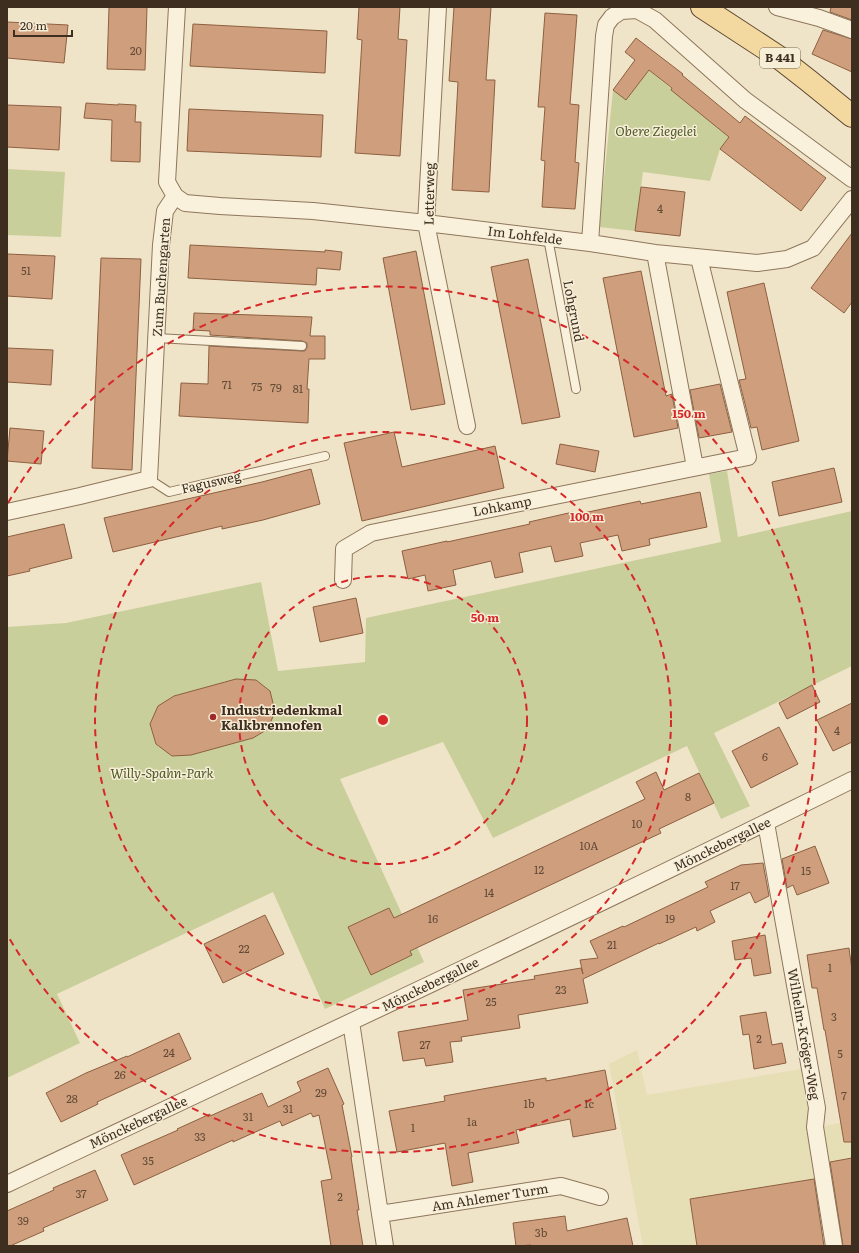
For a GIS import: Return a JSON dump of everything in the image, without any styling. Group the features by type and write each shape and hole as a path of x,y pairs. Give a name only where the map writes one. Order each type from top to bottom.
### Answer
{"main road":[{"name":"B 441","path":"702,7 777,56 852,116"}],"street":[{"path":"175,196 167,182 177,7"},
{"name":"Letterweg","path":"438,7 426,223 467,426"},
{"path":"777,7 819,18 852,30"},
{"path":"590,243 604,36 606,25 612,17 621,11 637,10 655,20 745,100 852,180"},
{"name":"Im Lohfelde","path":"175,196 185,203 313,211 590,243 655,253 757,263 787,259 813,248 852,199"},
{"name":"Zum Buchengarten","path":"149,479 161,245 165,211 175,196"},
{"path":"655,253 695,467"},
{"name":"Lohkamp","path":"343,580 344,549 371,533 748,457 699,258"},
{"path":"7,512 149,479"},
{"name":"Mönckebergallee","path":"7,1184 351,1022 766,823 852,780"},
{"name":"Wilhelm-Kröger-Weg","path":"766,823 817,1108 814,1127 834,1246"},
{"path":"351,1022 385,1246"},
{"name":"Am Ahlemer Turm","path":"380,1214 561,1186 600,1197"}],"lane":[{"name":"Lohgrund","path":"548,238 576,389"},
{"path":"157,338 302,346"},
{"name":"Fagusweg","path":"149,479 169,492 325,456"}],"shaded area":[{"path":"637,1050 647,1095 801,1069 811,1128 852,1121 852,1246 643,1246 609,1064"}],"green space":[{"name":"Obere Ziegelei","path":"649,70 729,137 720,149 710,181 643,172 635,231 599,227 613,90 626,100"},
{"path":"7,169 65,172 61,237 7,235"},
{"name":"Willy-Spahn-Park","path":"727,471 738,537 852,511 852,666 714,733 750,806 721,819 687,746 493,838 443,742 340,779 424,962 325,1009 273,892 57,994 80,1043 7,1078 7,627 66,623 261,582 278,671 365,662 366,618 721,542 709,474"}],"building":[{"path":"109,7 147,7 145,70 107,69"},
{"path":"359,7 400,7 398,39 407,40 400,156 355,153 362,40 357,39"},
{"path":"454,7 491,7 486,80 495,80 489,192 452,190 458,82 449,81"},
{"path":"831,7 852,7 852,20 830,12"},
{"path":"545,13 577,15 570,104 579,105 575,162 579,163 575,209 542,207 545,161 541,160 545,107 538,107"},
{"path":"7,22 68,25 64,63 7,58"},
{"path":"193,24 327,31 325,73 190,66"},
{"path":"823,30 852,39 852,72 812,54"},
{"path":"636,38 683,74 682,75 740,123 745,116 826,178 801,211 720,149 729,137 671,90 672,88 649,70 626,100 613,90 635,60 625,52"},
{"path":"86,103 136,105 135,122 141,122 140,162 111,161 112,120 84,118"},
{"path":"7,105 61,107 59,150 7,147"},
{"path":"189,109 323,115 321,157 187,151"},
{"path":"641,187 685,192 680,236 635,231"},
{"path":"852,233 852,302 844,313 811,288"},
{"path":"190,245 325,252 325,250 342,252 340,270 317,268 316,285 188,278"},
{"path":"416,251 445,404 411,410 383,258"},
{"path":"7,254 55,256 52,299 7,296"},
{"path":"101,258 141,259 132,470 92,468"},
{"path":"528,259 560,417 522,424 491,267"},
{"path":"641,271 666,396 672,394 678,428 634,437 603,278"},
{"path":"764,283 799,441 762,450 757,427 751,428 739,380 746,379 727,292"},
{"path":"194,313 312,317 310,336 325,336 325,359 309,359 307,389 309,389 308,423 179,416 181,383 208,384 209,346 302,351 305,351 307,347 307,343 302,341 210,335 210,331 193,330"},
{"path":"7,348 53,350 51,385 7,382"},
{"path":"720,384 732,432 699,438 690,390"},
{"path":"10,428 44,431 41,464 7,461"},
{"path":"394,432 402,467 495,446 504,488 362,521 344,443"},
{"path":"560,444 599,451 595,472 556,464"},
{"path":"834,468 842,502 779,516 772,482"},
{"path":"311,469 320,504 263,520 222,529 222,526 113,552 104,518 262,482"},
{"path":"700,492 707,527 649,539 650,545 622,551 618,535 580,543 583,556 555,562 551,546 519,553 523,572 495,578 491,561 453,570 456,585 428,591 425,575 408,579 402,551 530,524 529,522 573,512 574,515 640,501 641,504"},
{"path":"64,524 72,558 29,569 30,571 7,576 7,537"},
{"path":"356,598 363,633 320,642 313,607"},
{"name":"Industriedenkmal Kalkbrennofen","path":"236,679 256,680 270,691 275,711 268,729 253,738 191,755 172,756 156,744 150,724 158,706 174,696"},
{"path":"812,685 820,702 787,719 779,703"},
{"path":"852,703 852,742 833,751 817,720"},
{"path":"779,727 798,764 751,788 732,751"},
{"path":"656,772 664,790 699,773 714,803 659,829 661,833 410,951 412,955 371,975 348,927 389,908 394,918 645,799 636,782"},
{"path":"815,846 829,883 797,895 793,885 787,888 782,859"},
{"path":"763,863 769,896 755,903 750,892 710,911 715,922 697,931 696,927 583,979 588,1003 518,1015 520,1028 461,1037 462,1041 450,1042 453,1062 426,1066 424,1058 403,1061 398,1032 468,1020 463,990 535,979 534,976 581,968 583,974 580,960 598,958 590,941 623,926 624,927 708,887 705,882 741,865"},
{"path":"265,915 284,954 223,983 204,944"},
{"path":"765,935 771,973 754,976 751,958 735,960 732,941"},
{"path":"849,948 852,970 852,1142 844,1142 817,988 812,988 807,955"},
{"path":"766,1012 772,1045 782,1043 786,1063 754,1069 749,1034 743,1035 740,1016"},
{"path":"179,1033 191,1059 97,1102 98,1104 61,1122 46,1093 86,1073 127,1057"},
{"path":"328,1068 344,1104 342,1105 352,1157 359,1210 357,1210 363,1246 331,1246 321,1181 332,1179 319,1115 313,1117 311,1113 282,1126 280,1121 233,1142 233,1140 134,1185 121,1155 210,1114 210,1116 262,1093 268,1107 301,1091 297,1082"},
{"path":"605,1070 616,1129 573,1137 570,1119 516,1130 519,1143 468,1153 473,1182 452,1186 445,1143 397,1152 389,1111 445,1101 444,1096 546,1078 546,1081"},
{"path":"852,1158 852,1246 843,1246 830,1162"},
{"path":"95,1170 108,1200 43,1228 44,1231 7,1246 7,1211 54,1190 53,1188"},
{"path":"814,1179 824,1246 697,1246 690,1199"},
{"path":"565,1216 567,1231 627,1218 633,1246 516,1246 513,1223"}],"place":[{"name":"Industriedenkmal Kalkbrennofen","path":"213,717"}]}
